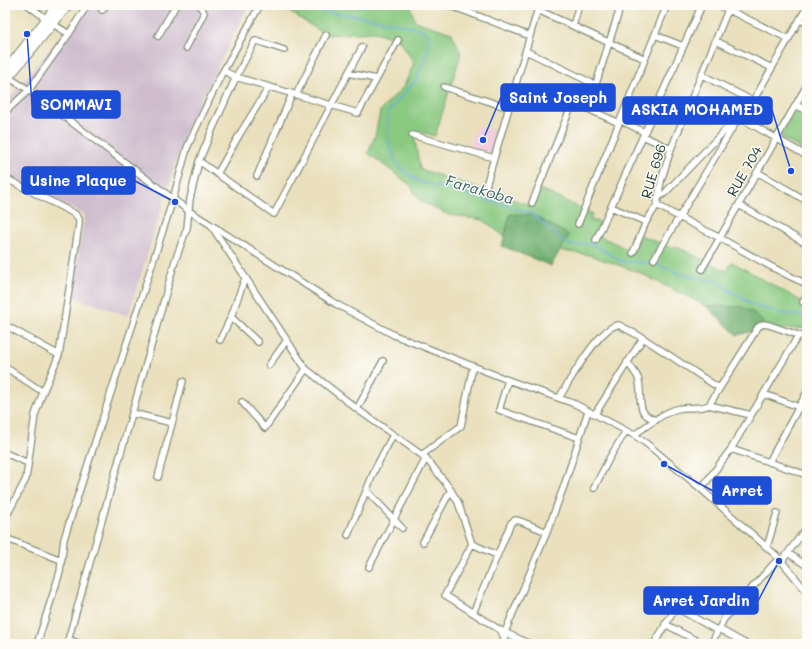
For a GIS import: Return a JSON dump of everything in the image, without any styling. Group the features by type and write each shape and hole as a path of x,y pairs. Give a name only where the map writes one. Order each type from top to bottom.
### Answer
{"main road":[{"path":"50,21 58,5"},
{"path":"6,77 50,21 68,5"}],"street":[{"path":"28,5 69,34"},
{"path":"5,112 29,90 79,20 87,5"},
{"path":"102,10 107,5"},
{"path":"158,36 176,5"},
{"path":"186,48 204,13 200,5"},
{"path":"37,644 60,572 64,539 190,142 224,71 260,5"},
{"path":"446,5 466,8 530,36"},
{"path":"573,26 579,5"},
{"path":"588,109 621,5"},
{"path":"578,224 667,5"},
{"path":"596,240 702,5"},
{"path":"718,5 729,7 789,39"},
{"path":"485,189 539,7 573,26 645,59"},
{"name":"RUE 696","path":"633,253 646,222 657,205 661,181 671,149 729,7"},
{"path":"657,198 665,194 753,102 807,7"},
{"path":"800,20 807,24"},
{"path":"655,34 683,46"},
{"path":"257,176 294,95 326,35"},
{"path":"224,71 236,77 358,113 398,40"},
{"path":"80,644 68,642 175,261 187,228 190,199 199,161 236,77 256,41 284,50"},
{"path":"716,41 772,68"},
{"path":"199,161 274,214 330,105 362,47"},
{"path":"526,52 596,85"},
{"path":"348,73 376,80"},
{"path":"702,75 753,102"},
{"path":"6,77 29,90 189,211 336,304 394,335 558,398 595,414 634,435 701,489 767,547 807,590"},
{"name":"RUE 704","path":"702,269 807,85"},
{"path":"444,86 509,108"},
{"path":"217,174 269,87"},
{"path":"532,203 573,102 620,122 671,149"},
{"path":"796,105 807,112"},
{"path":"739,117 807,156"},
{"path":"654,259 739,117"},
{"path":"412,135 494,158"},
{"path":"757,172 807,201"},
{"path":"5,178 76,214 79,219 59,355 43,392 36,415 26,479 5,519"},
{"path":"657,205 678,218 720,238 784,274 807,284"},
{"path":"739,205 807,244"},
{"path":"611,207 646,222"},
{"path":"211,225 306,369 357,409 424,456 451,490 458,502 472,544 445,595 502,631 530,644"},
{"path":"220,340 231,318 246,278"},
{"path":"802,302 807,294"},
{"path":"231,318 258,342"},
{"path":"558,398 602,334 608,329 619,324 719,388"},
{"path":"709,405 760,325 769,325 807,338"},
{"path":"5,326 59,355"},
{"path":"701,489 731,449 798,336"},
{"path":"595,414 643,338"},
{"path":"269,365 287,340"},
{"path":"357,409 383,361"},
{"path":"627,362 638,377 640,408 649,418 656,420"},
{"path":"369,567 394,520 424,456 461,426 473,366"},
{"path":"5,367 43,392"},
{"path":"242,402 265,428 306,369"},
{"path":"508,380 499,410 579,438"},
{"path":"158,477 183,381"},
{"path":"769,462 807,392"},
{"path":"764,394 807,410"},
{"path":"634,435 671,411 679,408 704,407 709,405 752,415"},
{"path":"507,644 502,631 547,532 564,486 588,411"},
{"path":"132,413 172,423"},
{"path":"594,488 610,457 626,431"},
{"path":"348,534 376,468 394,435"},
{"path":"731,449 806,474"},
{"path":"5,453 28,463"},
{"path":"423,542 451,490"},
{"path":"366,491 402,528"},
{"path":"767,547 777,513"},
{"path":"473,613 511,523 515,520 520,520 547,532"},
{"path":"711,644 724,619 788,553 807,527"},
{"path":"5,538 61,560"},
{"path":"472,544 498,555"},
{"path":"788,553 807,566"},
{"path":"654,644 674,609 677,608 746,644"},
{"path":"665,624 703,644"}],"shaded area":[{"path":"87,5 249,5 187,128 128,316 71,296 85,215 5,178 5,103"},
{"path":"476,126 497,132 490,155 469,149"}],"green space":[{"path":"279,5 339,5 359,8 360,5 410,5 415,21 452,33 461,54 435,136 417,131 415,140 420,169 530,205 538,188 593,214 590,220 600,222 599,236 634,252 640,235 672,248 675,246 727,271 732,262 803,302 807,296 807,328 770,330 755,314 742,307 706,306 638,272 589,255 556,250 505,237 483,220 449,215 420,201 410,185 368,153 375,136 380,111 404,86 414,63 399,40 375,32 326,35"},
{"path":"796,108 807,114 807,153 780,137"},
{"path":"510,214 533,215 569,235 551,266 502,246"},
{"path":"706,306 742,307 755,314 770,330 758,330 737,335"}],"waterway":[{"name":"Farakoba","path":"308,5 323,12 360,16 421,29 428,35 430,43 416,80 388,112 388,141 397,164 409,175 420,182 531,213 569,245 593,244 622,262 653,263 683,275 715,281 753,305 780,313 807,316"}],"place":[{"name":"SOMMAVI","path":"27,34"},
{"name":"Saint Joseph","path":"483,140"},
{"name":"ASKIA MOHAMED","path":"791,171"},
{"name":"Usine Plaque","path":"175,202"},
{"name":"Arret","path":"664,464"},
{"name":"Arret Jardin","path":"779,561"}]}
